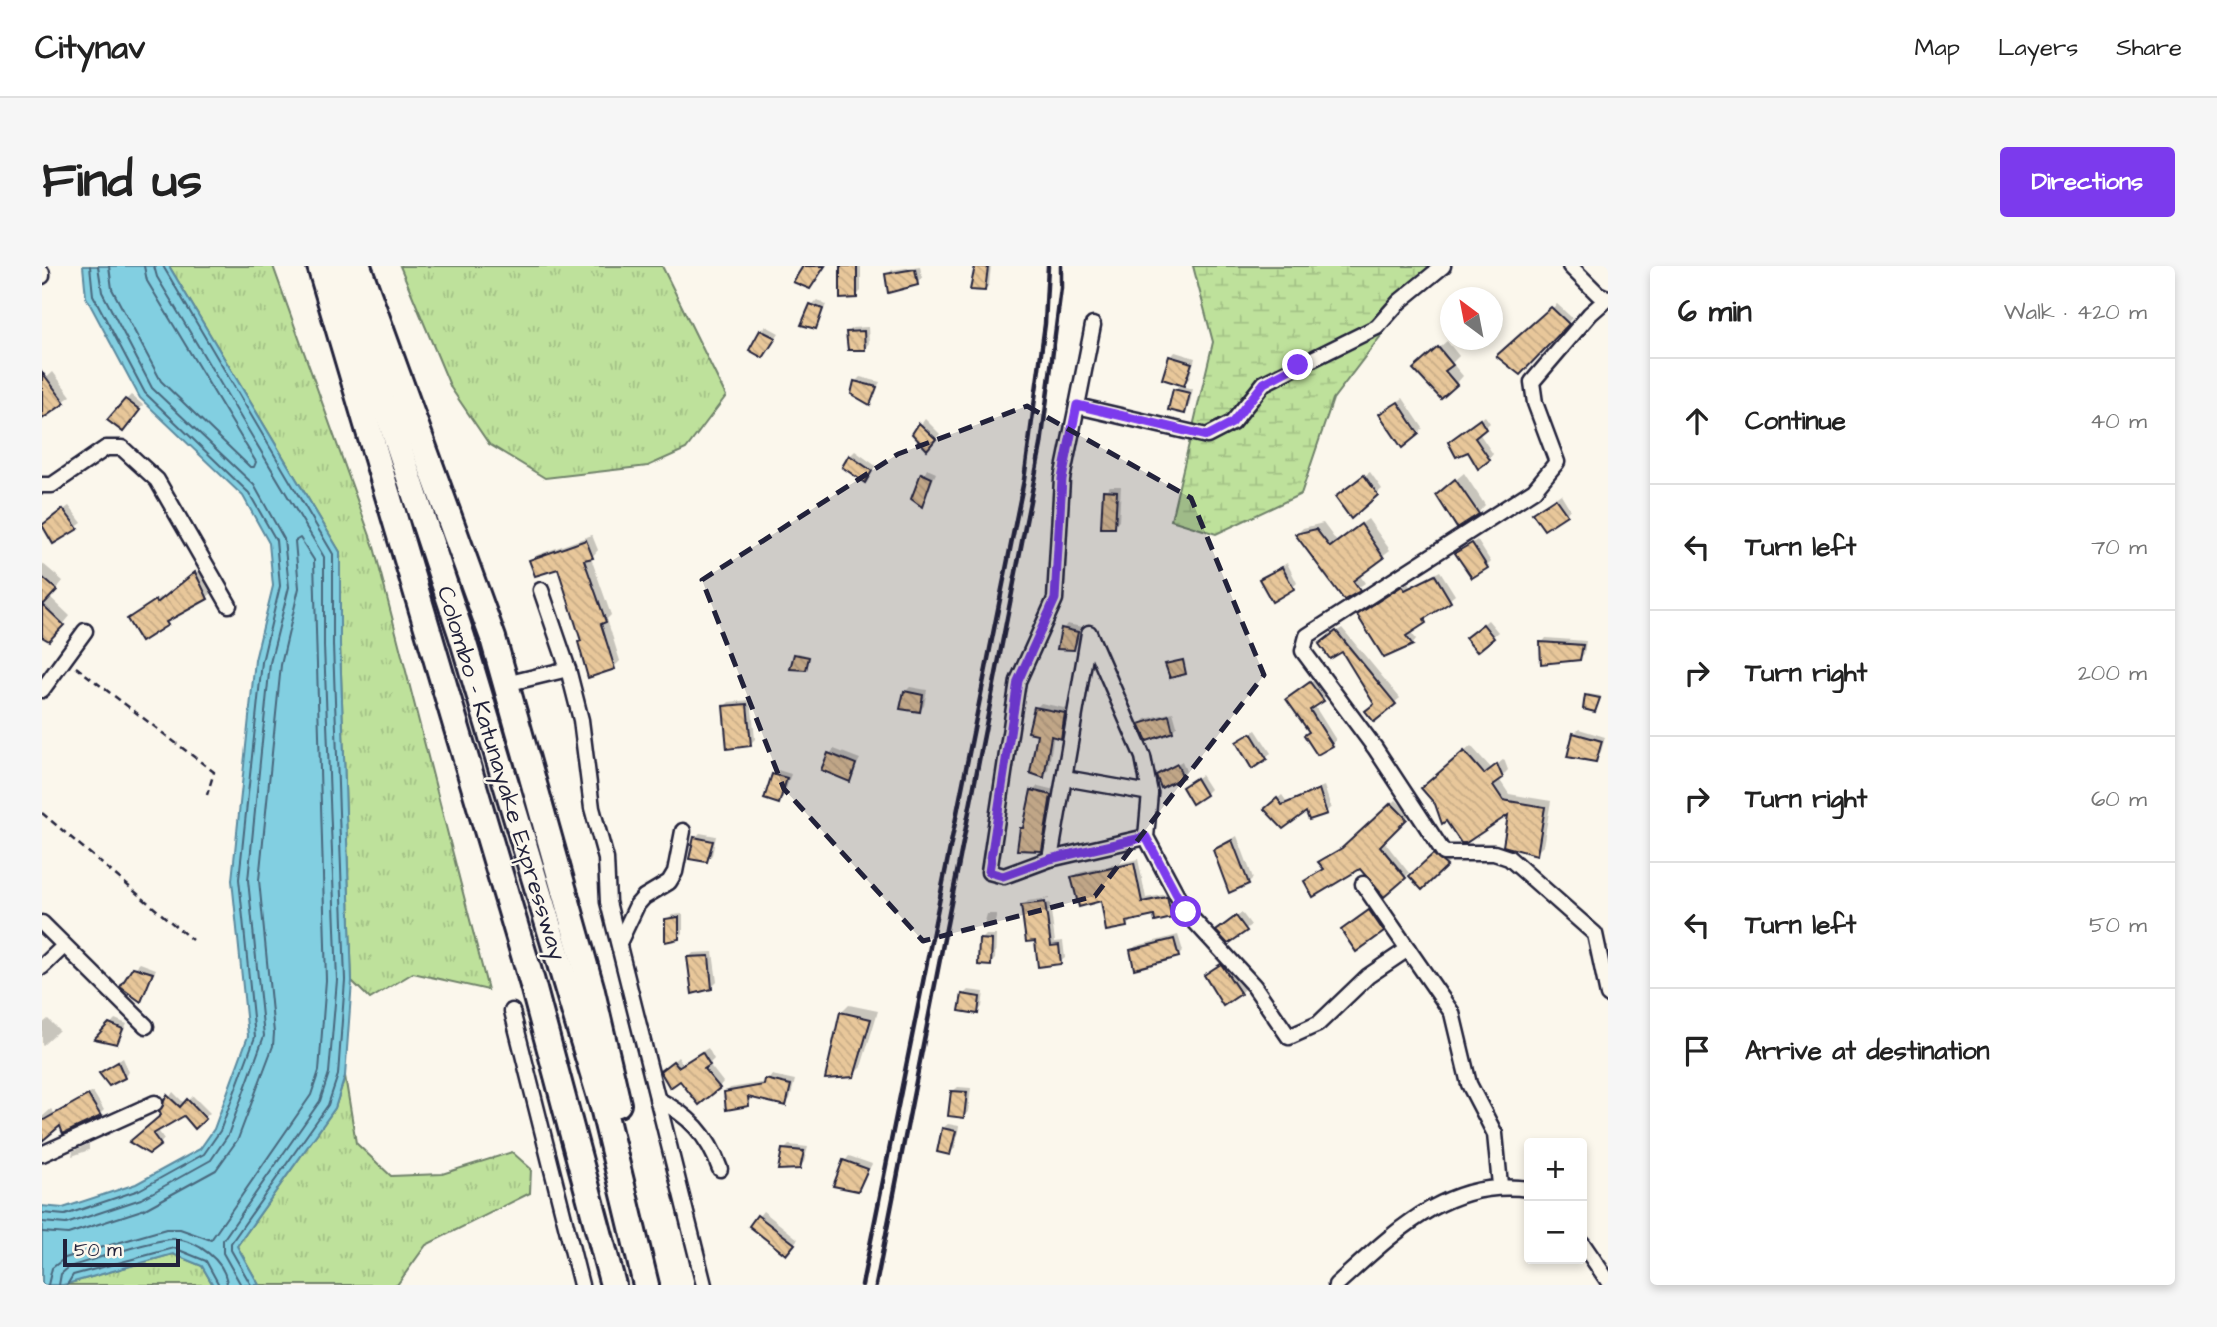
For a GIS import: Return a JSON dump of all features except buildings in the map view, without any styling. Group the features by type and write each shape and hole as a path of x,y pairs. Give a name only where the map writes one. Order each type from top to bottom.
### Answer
{"highway":[{"name":"Colombo - Katunayake Expressway","path":"320,266 532,982 613,1285"},
{"name":"Colombo - Katunayake Expressway","path":"339,266 462,637 603,1107 645,1280"},
{"path":"348,266 478,643 600,1070 627,1203"},
{"path":"358,266 493,638 592,987 628,1151 645,1280"},
{"path":"367,266 398,334 518,681 580,896 600,986 620,1111"}],"street":[{"path":"1077,405 1207,436 1232,423 1264,383 1377,327 1399,302 1443,266"},
{"path":"1570,266 1598,294 1608,298 1590,314 1532,382 1535,403 1557,462 1534,490 1307,636 1303,651 1375,748 1444,853 1494,853 1509,858 1595,934 1608,995"},
{"path":"1093,325 1062,479 1055,599 1018,681 989,872 1003,876 1050,859 1146,837"},
{"path":"42,485 52,485 106,448 122,448 157,480 229,605"},
{"path":"541,590 568,669 581,720 592,808 606,859 608,902 704,1285"},
{"path":"42,690 85,631"},
{"path":"1050,859 1089,633 1143,757 1150,793 1146,837 1186,912 1254,986 1289,1037 1318,1024 1368,976 1408,949"},
{"path":"518,681 568,669"},
{"path":"1065,778 1150,793"},
{"path":"619,943 643,897 669,882 675,872 683,831"},
{"path":"1363,884 1452,1013 1469,1084 1495,1134 1500,1185"},
{"path":"42,923 146,1026"},
{"path":"42,967 64,946"},
{"path":"512,1011 581,1285"},
{"path":"657,1099 677,1109 695,1124 712,1145 720,1169"},
{"path":"42,1154 155,1103"},
{"path":"1336,1285 1408,1220 1460,1196 1500,1185 1524,1188"},
{"path":"1587,1250 1608,1281"}],"path":[{"path":"65,658 214,772 207,795"},
{"path":"42,813 191,940"}],"highlighted area":[{"path":"1027,406 1191,498 1264,675 1095,896 923,941 784,789 702,580 898,454"}],"green space":[{"path":"169,266 273,266 374,547 488,990 413,973 370,999 352,981 340,645 340,552"},
{"path":"400,266 662,266 726,396 686,449 648,466 545,478 489,444 451,388"},
{"path":"1193,266 1450,266 1412,295 1333,399 1301,494 1216,534 1171,520 1213,342"},
{"path":"345,1076 356,1143 391,1176 442,1174 512,1152 531,1169 530,1193 426,1245 397,1285 259,1285 237,1246 335,1108"},
{"path":"173,1254 202,1266 213,1285 63,1285"}],"water":[{"path":"83,266 169,266 340,552 340,645 352,981 345,1076 335,1108 237,1246 259,1285 213,1285 202,1266 173,1254 63,1285 42,1285 42,1206 63,1208 136,1184 200,1149 214,1129 248,1036 232,880 255,660 273,586 269,543 243,496 140,398 86,297"}],"railway":[{"path":"862,1285 1024,480 1045,324 1048,266"},
{"path":"876,1285 1041,445 1061,288 1061,266"}],"route":[{"path":"1186,912 1146,837 1050,859 1003,876 989,872 1018,681 1055,599 1062,479 1077,405 1207,436 1232,423 1246,402 1264,383 1298,365"}]}
